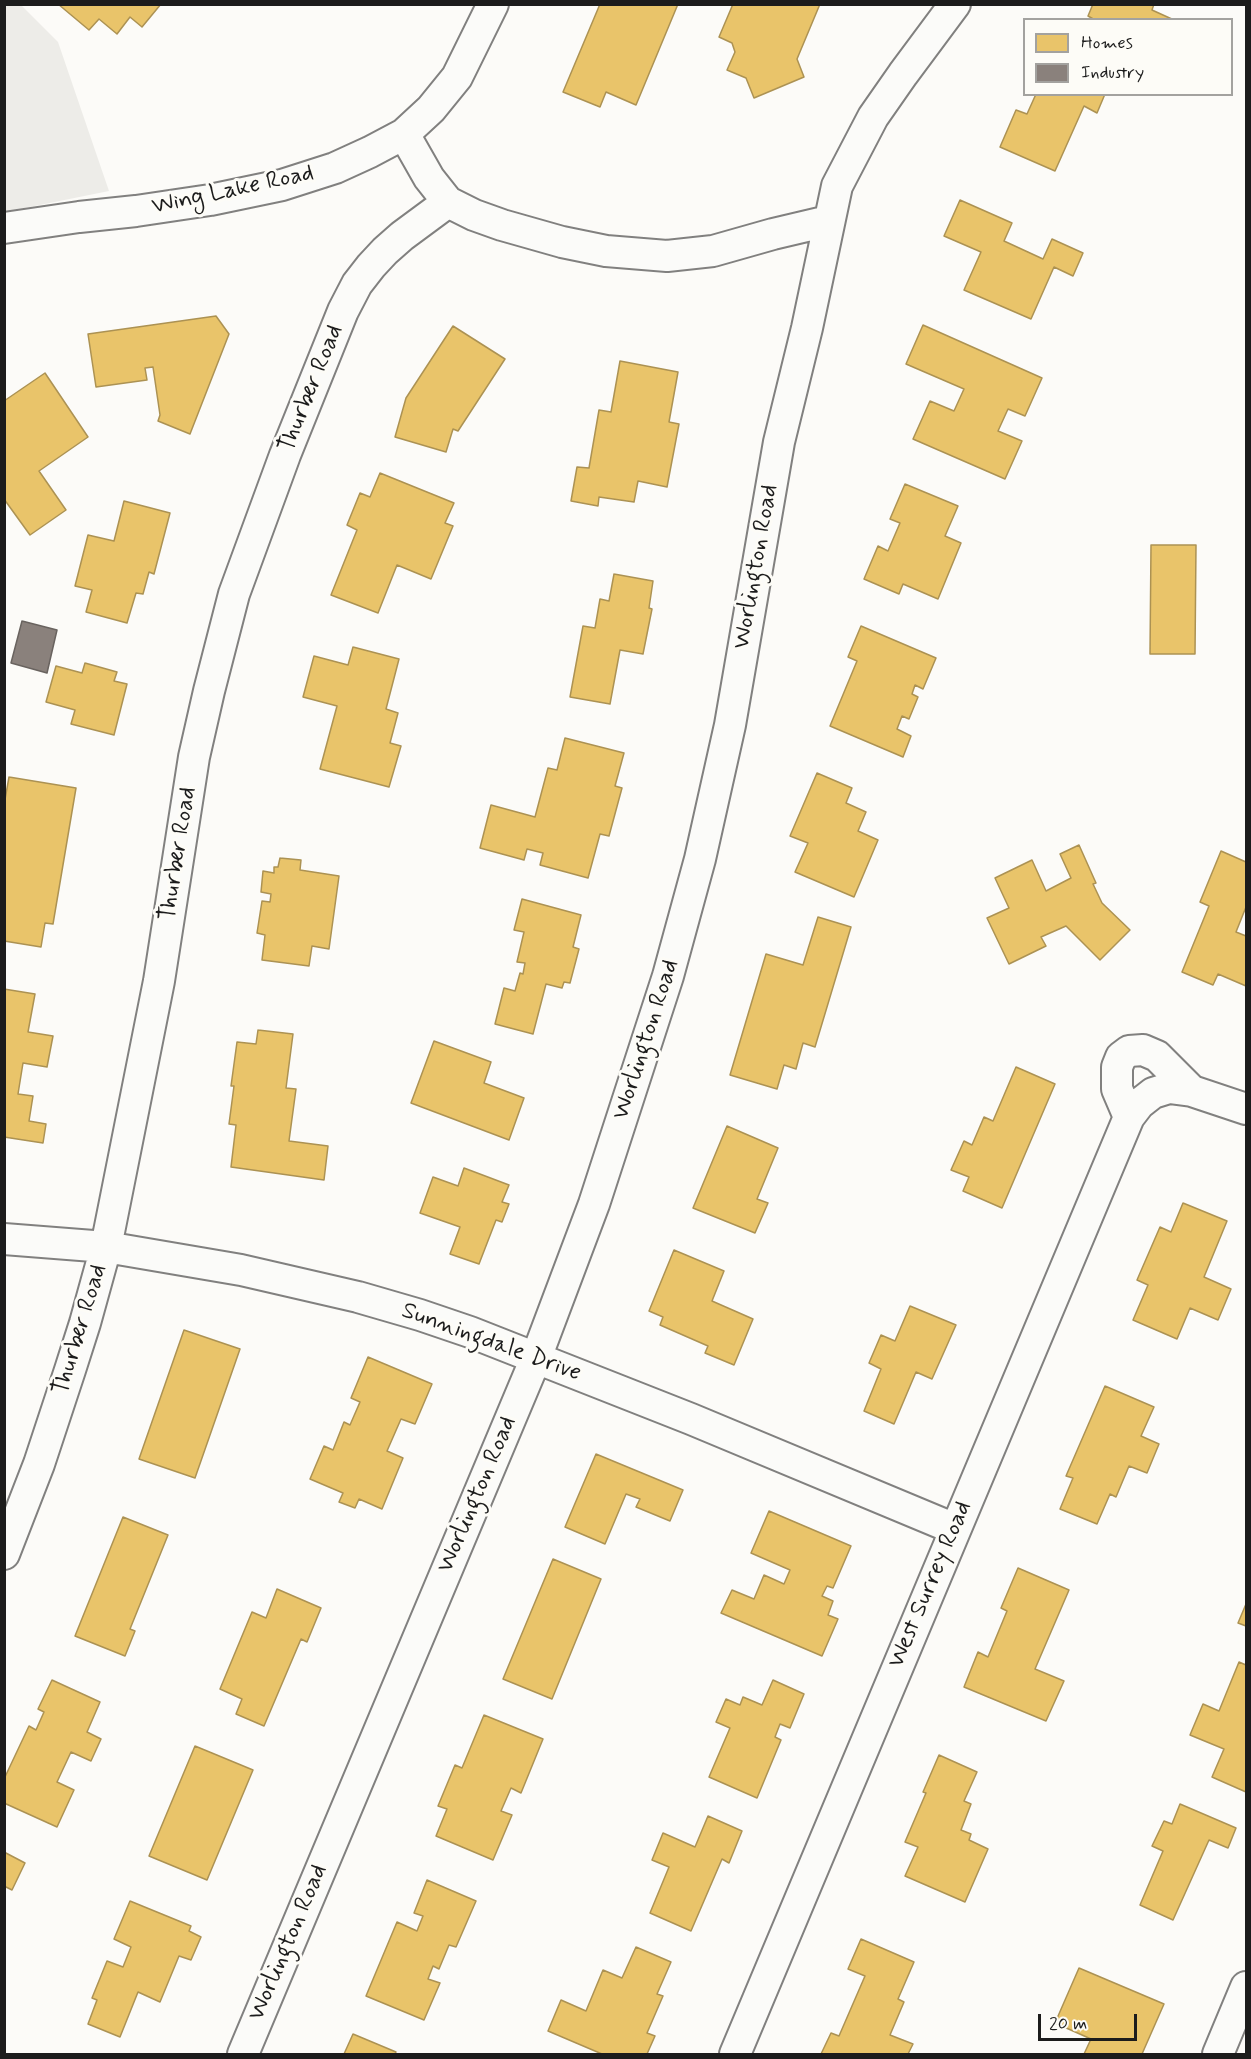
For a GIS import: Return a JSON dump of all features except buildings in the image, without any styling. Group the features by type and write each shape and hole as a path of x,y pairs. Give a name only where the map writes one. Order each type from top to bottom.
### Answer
{"street":[{"name":"Wing Lake Road","path":"4,228 210,200 282,186 335,168 404,134 431,109 457,77 493,4"},
{"name":"Worlington Road","path":"243,2055 536,1358 594,1204 646,1046 690,900 730,725 779,442 807,328 837,186 873,117 956,4"},
{"path":"404,134 429,178 448,202 502,225 562,242 637,255 668,256 713,251 828,221"},
{"name":"Thurber Road","path":"4,1554 39,1464 85,1323 106,1247 159,981 194,757 208,691 234,594 285,455 343,311 357,284 386,251 448,202"},
{"path":"1129,1117 1117,1089 1117,1067 1121,1058 1129,1051 1143,1050 1157,1056 1192,1091 1246,1109"},
{"name":"West Surrey Road","path":"735,2055 1129,1117 1139,1104 1153,1093 1169,1089 1192,1091"},
{"name":"Sunningdale Drive","path":"4,1239 106,1247 242,1270 358,1297 450,1325 692,1419 955,1529"},
{"path":"1218,2055 1246,1987"}],"shaded area":[{"path":"5,4 21,5 58,42 109,191 5,212"}]}
